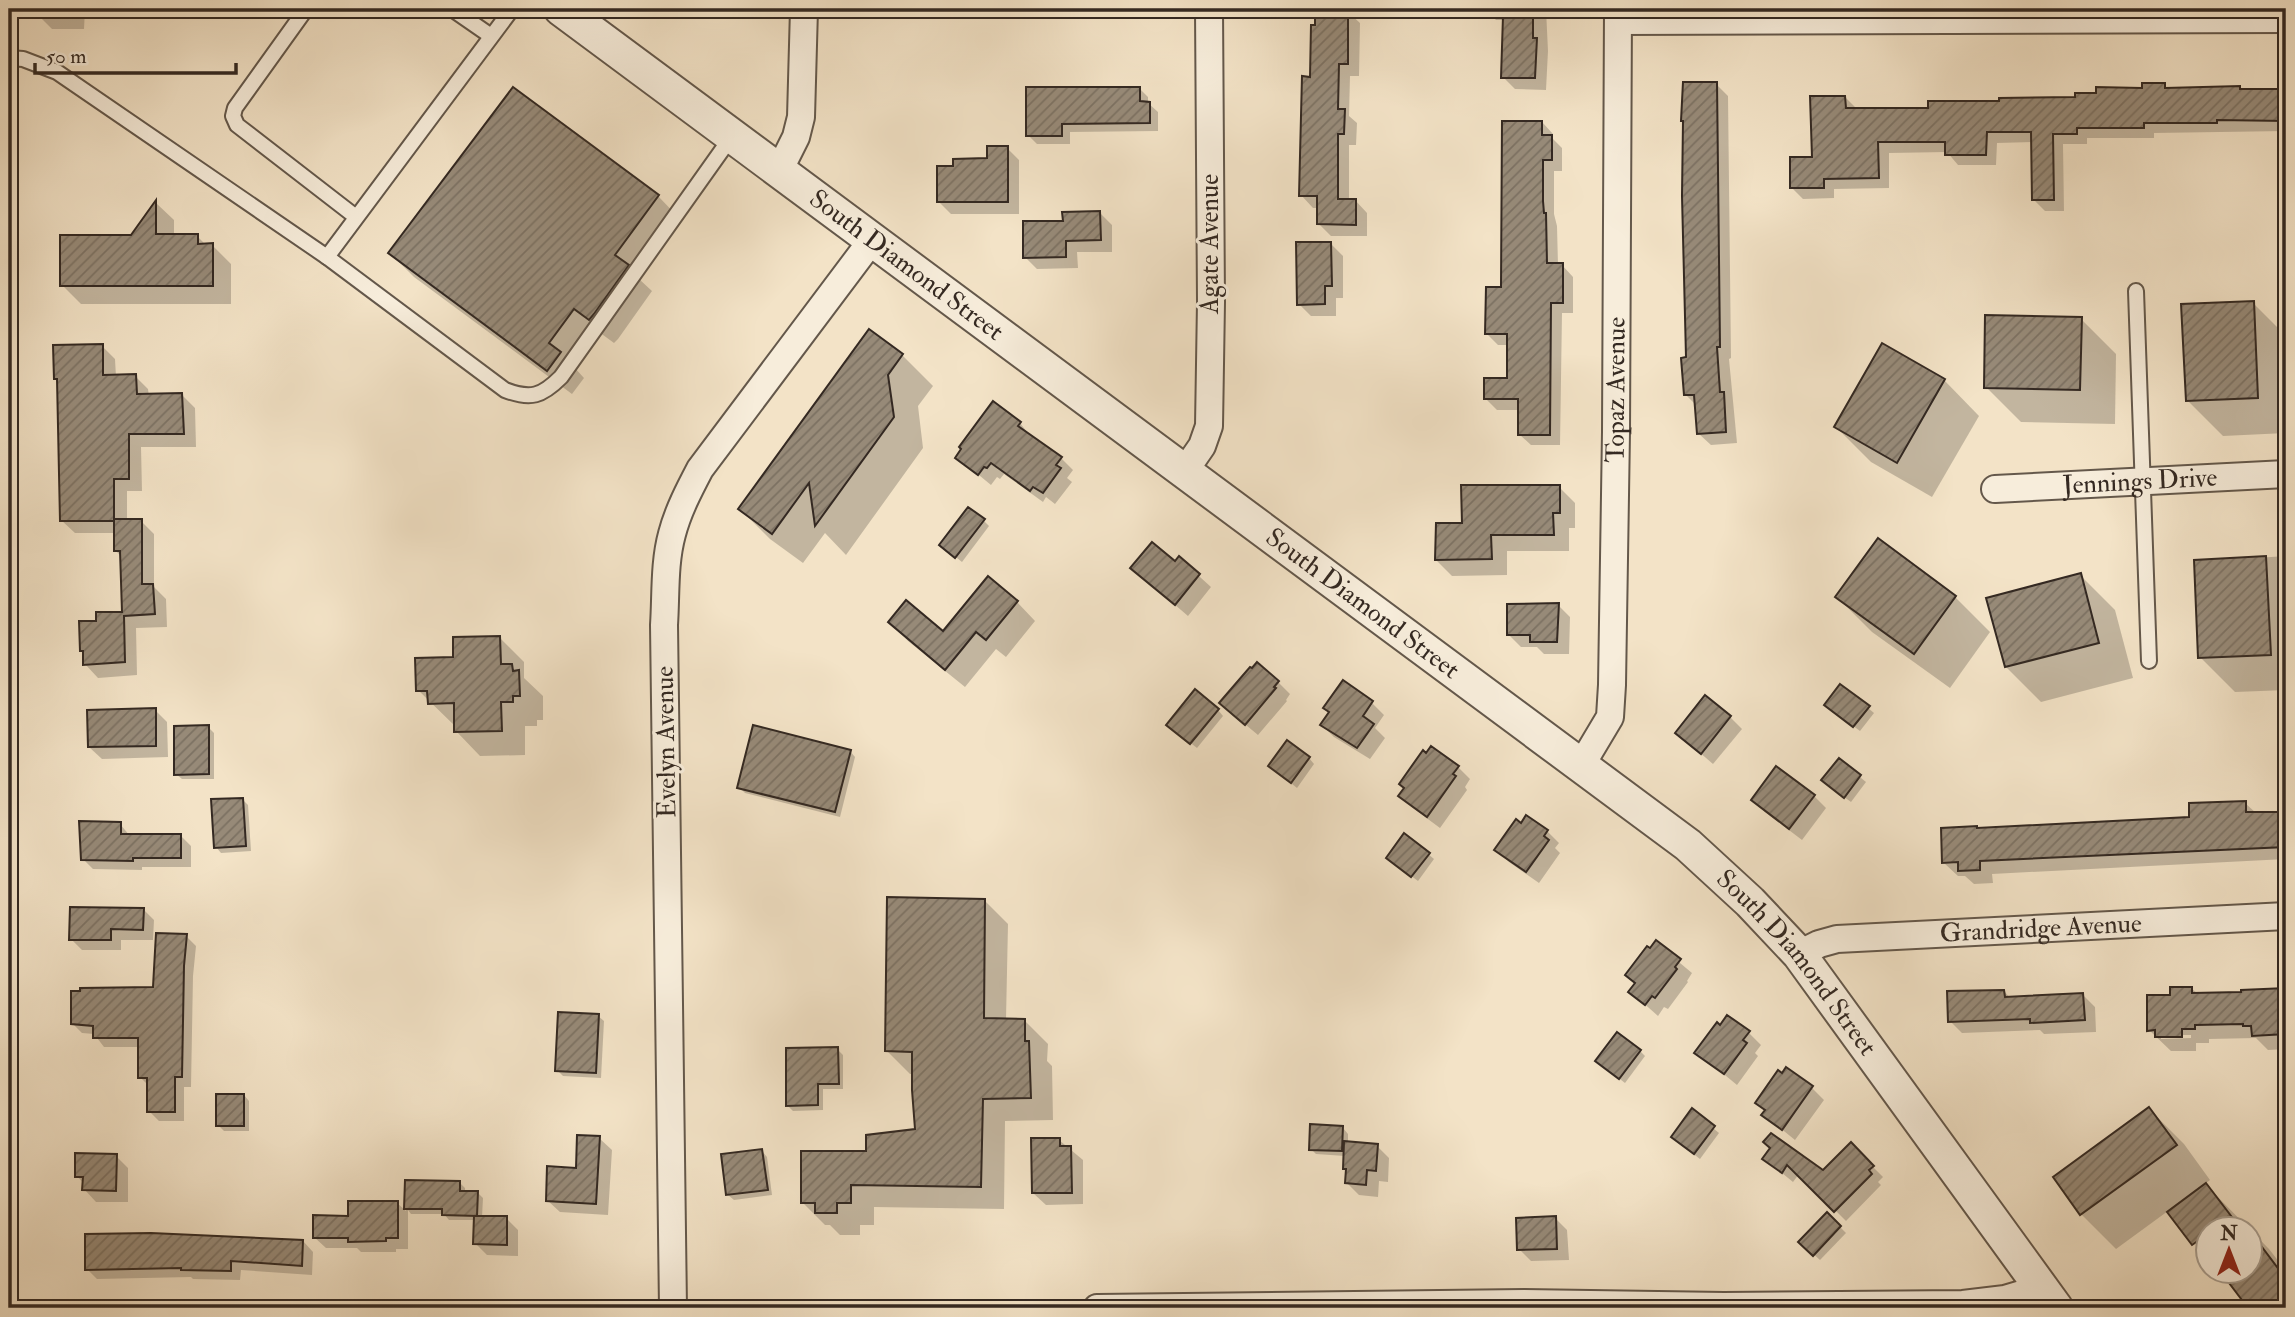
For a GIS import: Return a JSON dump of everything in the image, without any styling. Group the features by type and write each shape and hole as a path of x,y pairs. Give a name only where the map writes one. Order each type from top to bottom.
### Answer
{"street":[{"name":"South Diamond Street","path":"561,9 1688,845 1750,902 1799,954 2049,1298"},
{"path":"779,171 796,137 800,117 804,9"},
{"name":"Agate Avenue","path":"1184,472 1202,446 1209,426 1209,9"},
{"path":"1618,15 2286,19"},
{"name":"Topaz Avenue","path":"1582,764 1609,717 1612,685 1618,15"},
{"name":"Evelyn Avenue","path":"673,1308 664,625 672,534 684,500 700,469 872,240"},
{"name":"Jennings Drive","path":"1995,489 2286,474"},
{"name":"Grandridge Avenue","path":"1799,954 1837,939 2286,916"},
{"path":"1097,1308 1963,1304 2005,1298 2049,1298"}],"lane":[{"path":"306,9 234,108 233,116 237,125 356,217"},
{"path":"452,9 491,36"},
{"path":"327,257 512,9"},
{"path":"9,58 23,59 57,72 327,257 505,390 519,395 539,395 561,377 732,136"},
{"path":"2136,291 2145,481 2149,661"}],"building":[{"path":"1315,9 1348,9 1348,64 1339,64 1338,109 1345,109 1344,134 1338,134 1338,199 1356,199 1356,225 1317,224 1317,196 1299,196 1302,76 1310,77 1311,25 1315,25"},
{"path":"1503,16 1533,17 1533,38 1537,38 1535,78 1501,78"},
{"path":"1683,82 1717,82 1720,347 1717,347 1720,392 1724,392 1726,432 1697,434 1694,395 1684,395 1681,358 1686,357 1681,121"},
{"path":"2142,83 2165,83 2165,88 2240,86 2240,89 2286,89 2286,121 2144,123 2144,128 2077,128 2077,134 2053,134 2054,200 2032,200 2031,132 1987,132 1986,155 1945,155 1945,142 1878,142 1879,178 1824,179 1824,188 1790,188 1790,157 1812,157 1810,96 1845,96 1846,108 1928,108 1928,101 2075,97 2075,93 2096,93 2096,87 2142,88"},
{"path":"513,87 659,195 615,255 629,265 594,314 589,320 574,309 549,343 561,352 547,371 388,253"},
{"path":"1026,87 1140,87 1140,101 1150,102 1150,123 1062,124 1062,136 1026,136"},
{"path":"1502,121 1542,121 1542,135 1552,135 1552,160 1543,160 1547,263 1563,263 1563,303 1551,303 1550,435 1518,435 1518,399 1484,399 1484,378 1507,378 1507,334 1485,334 1486,287 1501,287"},
{"path":"987,146 1008,146 1008,202 937,202 937,166 953,166 953,159 987,158"},
{"path":"156,200 156,234 198,234 198,244 213,243 213,286 60,286 60,235 131,235"},
{"path":"1100,211 1101,240 1066,241 1066,257 1023,258 1023,221 1063,221 1062,212"},
{"path":"1296,242 1331,242 1332,286 1325,286 1325,304 1297,305"},
{"path":"2254,301 2258,398 2186,401 2181,304"},
{"path":"1985,315 2082,317 2080,390 1984,388"},
{"path":"869,329 903,354 888,375 894,417 815,526 809,483 772,534 738,509"},
{"path":"1882,343 1945,379 1897,463 1834,427"},
{"path":"103,344 103,375 136,374 137,394 182,393 184,434 129,434 129,479 114,479 114,519 142,519 142,584 153,584 155,614 124,616 125,662 83,665 79,621 96,621 96,612 122,612 120,551 114,551 114,521 60,521 57,379 54,379 53,345"},
{"path":"993,401 1021,422 1018,426 1062,457 1056,465 1061,468 1043,493 1033,487 1030,491 991,463 978,475 955,458 961,449 959,447"},
{"path":"1461,485 1560,485 1560,513 1553,513 1554,535 1491,535 1492,559 1435,560 1436,523 1462,523"},
{"path":"968,507 985,519 955,558 939,545"},
{"path":"1878,538 1956,596 1914,654 1835,597"},
{"path":"1152,542 1175,561 1179,556 1200,574 1175,605 1130,568"},
{"path":"2266,556 2271,655 2198,658 2194,560"},
{"path":"2081,573 2099,643 2005,667 1986,598"},
{"path":"988,576 1018,601 986,640 976,632 945,670 888,622 906,600 943,631"},
{"path":"1559,603 1557,642 1530,642 1530,635 1507,635 1507,604"},
{"path":"500,636 501,664 512,664 513,671 519,670 520,696 513,696 513,702 501,702 502,731 454,732 454,703 428,704 427,691 416,691 415,658 453,657 453,637"},
{"path":"1257,662 1279,681 1245,725 1219,703"},
{"path":"1343,680 1373,701 1363,716 1374,724 1357,748 1320,725 1329,712 1323,708"},
{"path":"1840,684 1870,706 1853,727 1824,705"},
{"path":"1195,689 1219,709 1190,744 1166,725"},
{"path":"1705,695 1731,716 1701,754 1675,733"},
{"path":"156,708 156,746 88,747 87,710"},
{"path":"209,725 209,774 174,775 174,726"},
{"path":"753,725 851,750 835,812 737,788"},
{"path":"1287,740 1310,757 1291,783 1268,766"},
{"path":"1431,746 1459,766 1453,774 1456,776 1427,817 1398,796 1404,788 1399,784 1423,750 1426,753"},
{"path":"1839,758 1861,775 1844,798 1821,780"},
{"path":"1776,766 1815,795 1789,829 1751,800"},
{"path":"243,798 246,846 214,848 211,799"},
{"path":"2246,801 2246,812 2286,812 2286,847 1980,861 1980,870 1958,871 1958,862 1942,863 1941,828 2189,817 2189,803"},
{"path":"1526,815 1548,830 1544,836 1549,840 1526,872 1494,850 1516,819 1521,823"},
{"path":"79,821 121,822 121,834 181,834 181,858 81,860"},
{"path":"1404,833 1430,853 1411,877 1386,858"},
{"path":"887,897 985,899 984,1018 1025,1019 1025,1041 1029,1041 1031,1098 983,1099 981,1187 851,1185 851,1203 837,1203 837,1213 815,1213 815,1203 801,1203 801,1151 866,1151 866,1135 915,1129 912,1052 885,1051"},
{"path":"70,907 144,908 143,930 111,929 111,940 69,940"},
{"path":"156,933 187,934 182,1077 175,1077 175,1112 147,1112 147,1078 138,1078 138,1038 93,1038 93,1026 71,1024 71,991 80,991 80,988 153,987"},
{"path":"1656,940 1681,959 1675,967 1677,969 1655,998 1652,996 1645,1005 1628,992 1635,983 1625,975 1647,946 1650,948"},
{"path":"2170,987 2192,987 2192,993 2286,988 2286,1034 2252,1036 2251,1026 2243,1024 2195,1025 2195,1029 2182,1029 2182,1037 2155,1037 2155,1030 2147,1031 2147,995 2170,995"},
{"path":"2004,990 2005,997 2083,993 2085,1020 2030,1023 2030,1019 1948,1022 1947,991"},
{"path":"558,1012 599,1014 596,1073 555,1071"},
{"path":"1727,1015 1750,1031 1743,1040 1747,1043 1724,1074 1694,1053 1717,1022 1720,1025"},
{"path":"1617,1032 1641,1050 1619,1079 1595,1061"},
{"path":"838,1047 839,1084 818,1084 818,1105 786,1106 786,1048"},
{"path":"1786,1067 1813,1086 1782,1130 1761,1115 1765,1110 1755,1103 1778,1070 1782,1073"},
{"path":"216,1094 244,1094 244,1126 216,1126"},
{"path":"2149,1107 2177,1145 2080,1215 2053,1177"},
{"path":"1692,1108 1715,1126 1694,1154 1671,1137"},
{"path":"1310,1124 1343,1126 1342,1151 1309,1150"},
{"path":"1771,1133 1823,1170 1851,1142 1874,1166 1869,1170 1872,1174 1834,1212 1787,1165 1782,1173 1762,1159 1770,1148 1763,1142"},
{"path":"577,1135 600,1136 596,1204 546,1201 547,1166 576,1168"},
{"path":"1031,1138 1060,1138 1060,1146 1071,1146 1072,1193 1032,1193"},
{"path":"1344,1141 1378,1144 1376,1171 1367,1170 1366,1185 1345,1183"},
{"path":"762,1149 768,1190 726,1195 721,1154"},
{"path":"75,1153 117,1154 116,1191 82,1190 83,1177 75,1177"},
{"path":"405,1180 460,1181 460,1191 478,1191 477,1216 442,1215 442,1209 404,1209"},
{"path":"2206,1183 2231,1216 2194,1216 2192,1245 2167,1212"},
{"path":"348,1201 398,1201 398,1238 348,1242 348,1238 313,1238 313,1215 348,1216"},
{"path":"1827,1212 1841,1226 1813,1256 1798,1242"},
{"path":"474,1216 507,1216 507,1245 473,1244"},
{"path":"1556,1216 1557,1249 1517,1250 1516,1218"},
{"path":"151,1233 303,1240 302,1266 231,1261 231,1271 181,1268 85,1270 85,1234"},
{"path":"2264,1250 2286,1279 2286,1308 2248,1308 2231,1286 2264,1286"}]}
